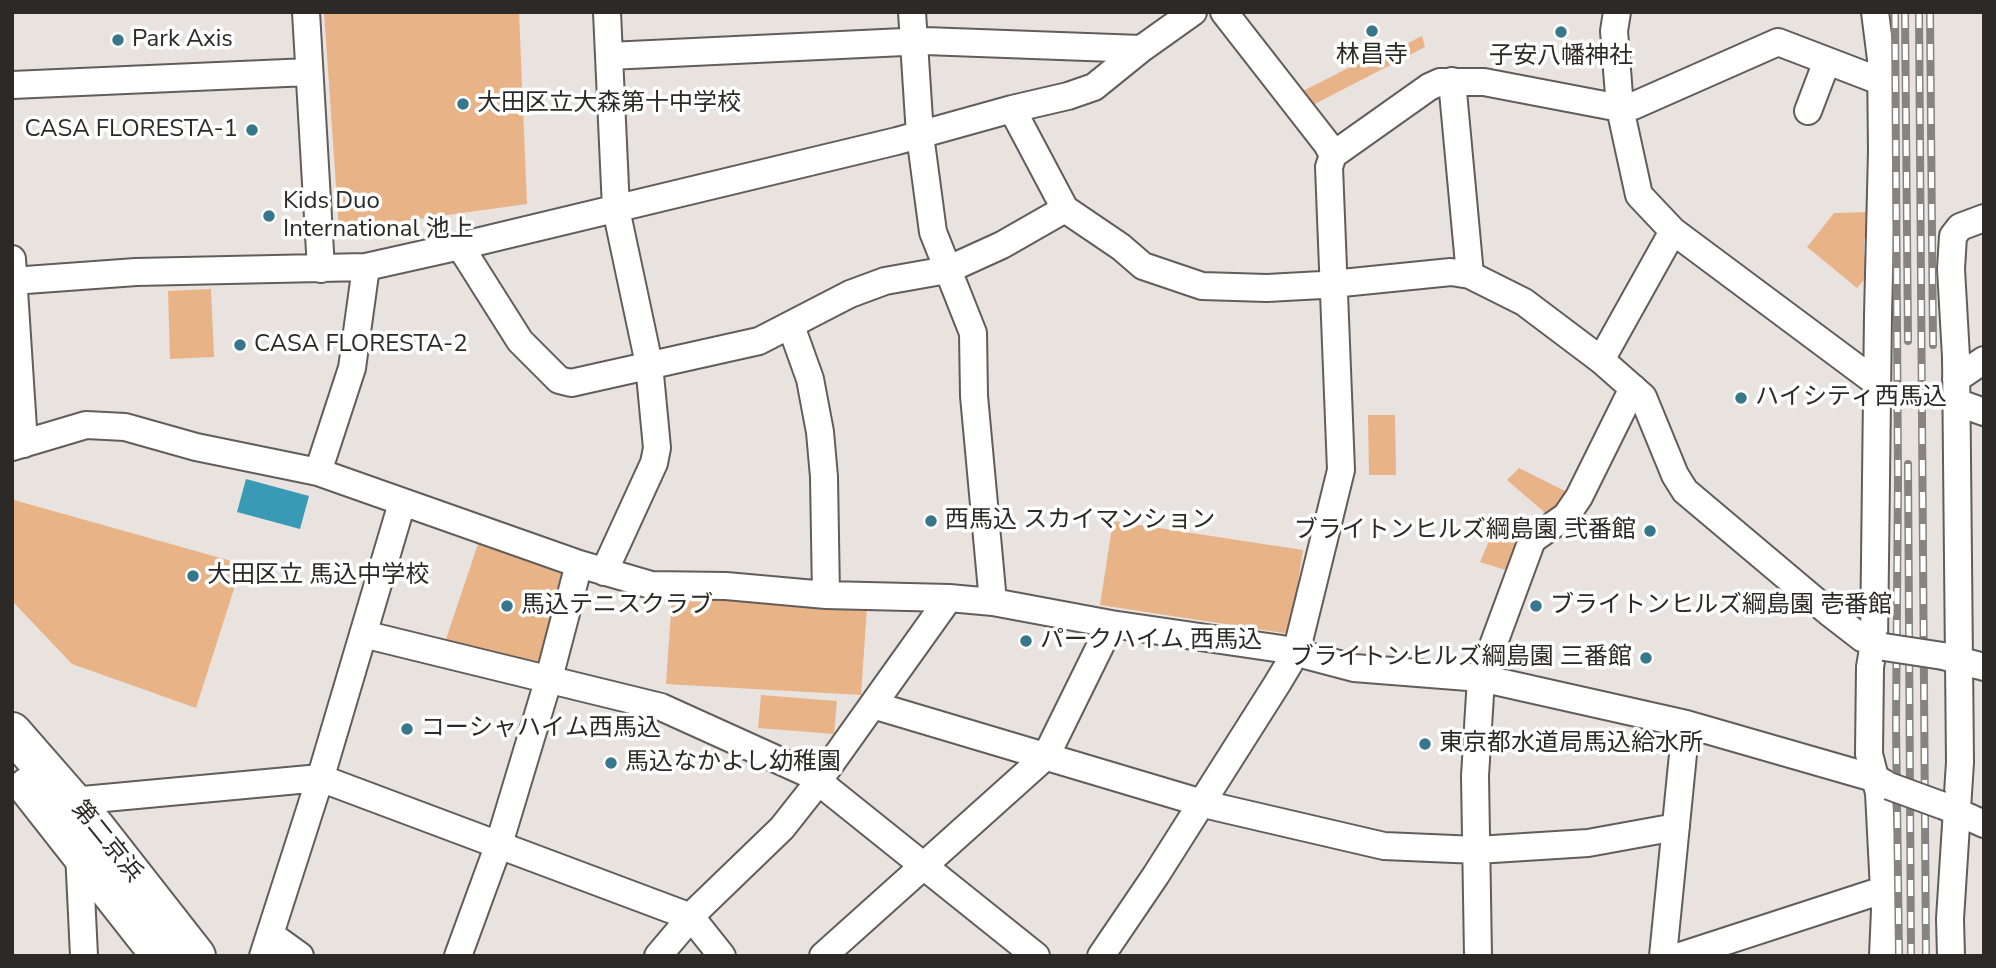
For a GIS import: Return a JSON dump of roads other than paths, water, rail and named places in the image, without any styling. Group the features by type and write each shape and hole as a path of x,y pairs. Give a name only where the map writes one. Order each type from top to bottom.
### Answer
{"highway":[{"name":"第二京浜","path":"12,732 82,827 161,956"},
{"name":"第二京浜","path":"12,767 82,827 196,956"}],"street":[{"path":"306,12 321,269"},
{"path":"458,956 499,844 550,678 591,568 657,457 649,364 616,209 607,12"},
{"path":"912,12 920,135 933,232 973,332 974,396 993,602"},
{"path":"13,281 136,272 366,267 460,246 920,135 1068,96 1094,87 1140,49 1193,12"},
{"path":"1224,12 1333,155"},
{"path":"1617,12 1614,31 1620,108 1639,195 1673,231 1877,383"},
{"path":"1875,12 1881,59 1882,151 1877,383 1879,645 1870,667 1869,754 1883,783 1884,956"},
{"path":"609,56 914,42 1140,49"},
{"path":"1101,956 1295,652 1341,470 1329,167 1333,155 1440,82 1484,82 1620,108 1633,106 1778,42 1880,81"},
{"path":"1808,111 1827,61"},
{"path":"12,85 309,72"},
{"path":"1452,81 1470,275"},
{"path":"1012,109 1065,209 1143,266 1202,286 1267,288 1451,271 1470,275 1524,302 1601,360 1643,397 1675,475 1685,491 1831,614 1862,638 1879,645 1962,661"},
{"path":"460,246 520,341 559,380 571,383 759,341 850,294 885,281 947,270 1002,245 1065,209"},
{"path":"1951,956 1949,808 1960,762 1962,661 1951,269 1953,236 1960,228 1984,218"},
{"path":"1601,360 1673,231"},
{"path":"12,259 18,445 86,425 125,427 196,447 318,472 591,568 651,585 726,586 827,595 949,598 993,602 1111,624 1295,652 1354,668 1481,678 1686,724 1883,783 1984,824"},
{"path":"318,472 352,368 366,267"},
{"path":"791,326 810,379 820,432 827,595"},
{"path":"1956,391 1984,360"},
{"path":"1478,956 1475,776 1481,678 1532,540 1566,516 1579,497 1633,387"},
{"path":"1956,391 1984,412"},
{"path":"300,956 267,946 402,503"},
{"path":"658,956 691,917 782,828 819,781 949,598"},
{"path":"824,956 1046,756 1111,624"},
{"path":"363,634 661,707 809,774 926,865 1036,956"},
{"path":"873,705 1201,803 1384,846 1476,850 1588,843 1676,827"},
{"path":"1663,956 1686,724"},
{"path":"84,956 82,827 320,778 691,917 722,956"},
{"path":"1680,956 1883,890"}],"water":[{"path":"246,479 309,496 300,529 237,512"}],"railway":[{"path":"1895,12 1899,956"},
{"path":"1905,12 1908,341"},
{"path":"1919,12 1926,956"},
{"path":"1930,12 1933,345"},
{"path":"1908,464 1911,956"}],"place":[{"name":"林昌寺","path":"1372,31"},
{"name":"子安八幡神社","path":"1561,32"},
{"name":"Park Axis","path":"118,40"},
{"name":"大田区立大森第十中学校","path":"463,104"},
{"name":"CASA FLORESTA-1","path":"252,130"},
{"name":"Kids Duo International 池上","path":"269,216"},
{"name":"CASA FLORESTA-2","path":"240,345"},
{"name":"ハイシティ西馬込","path":"1741,398"},
{"name":"西馬込 スカイマンション","path":"931,521"},
{"name":"ブライトンヒルズ綱島園 弐番館","path":"1650,531"},
{"name":"大田区立 馬込中学校","path":"193,576"},
{"name":"馬込テニスクラブ","path":"507,606"},
{"name":"ブライトンヒルズ綱島園 壱番館","path":"1536,606"},
{"name":"パークハイム 西馬込","path":"1026,641"},
{"name":"ブライトンヒルズ綱島園 三番館","path":"1646,658"},
{"name":"コーシャハイム西馬込","path":"407,729"},
{"name":"東京都水道局馬込給水所","path":"1425,744"},
{"name":"馬込なかよし幼稚園","path":"611,763"}]}
